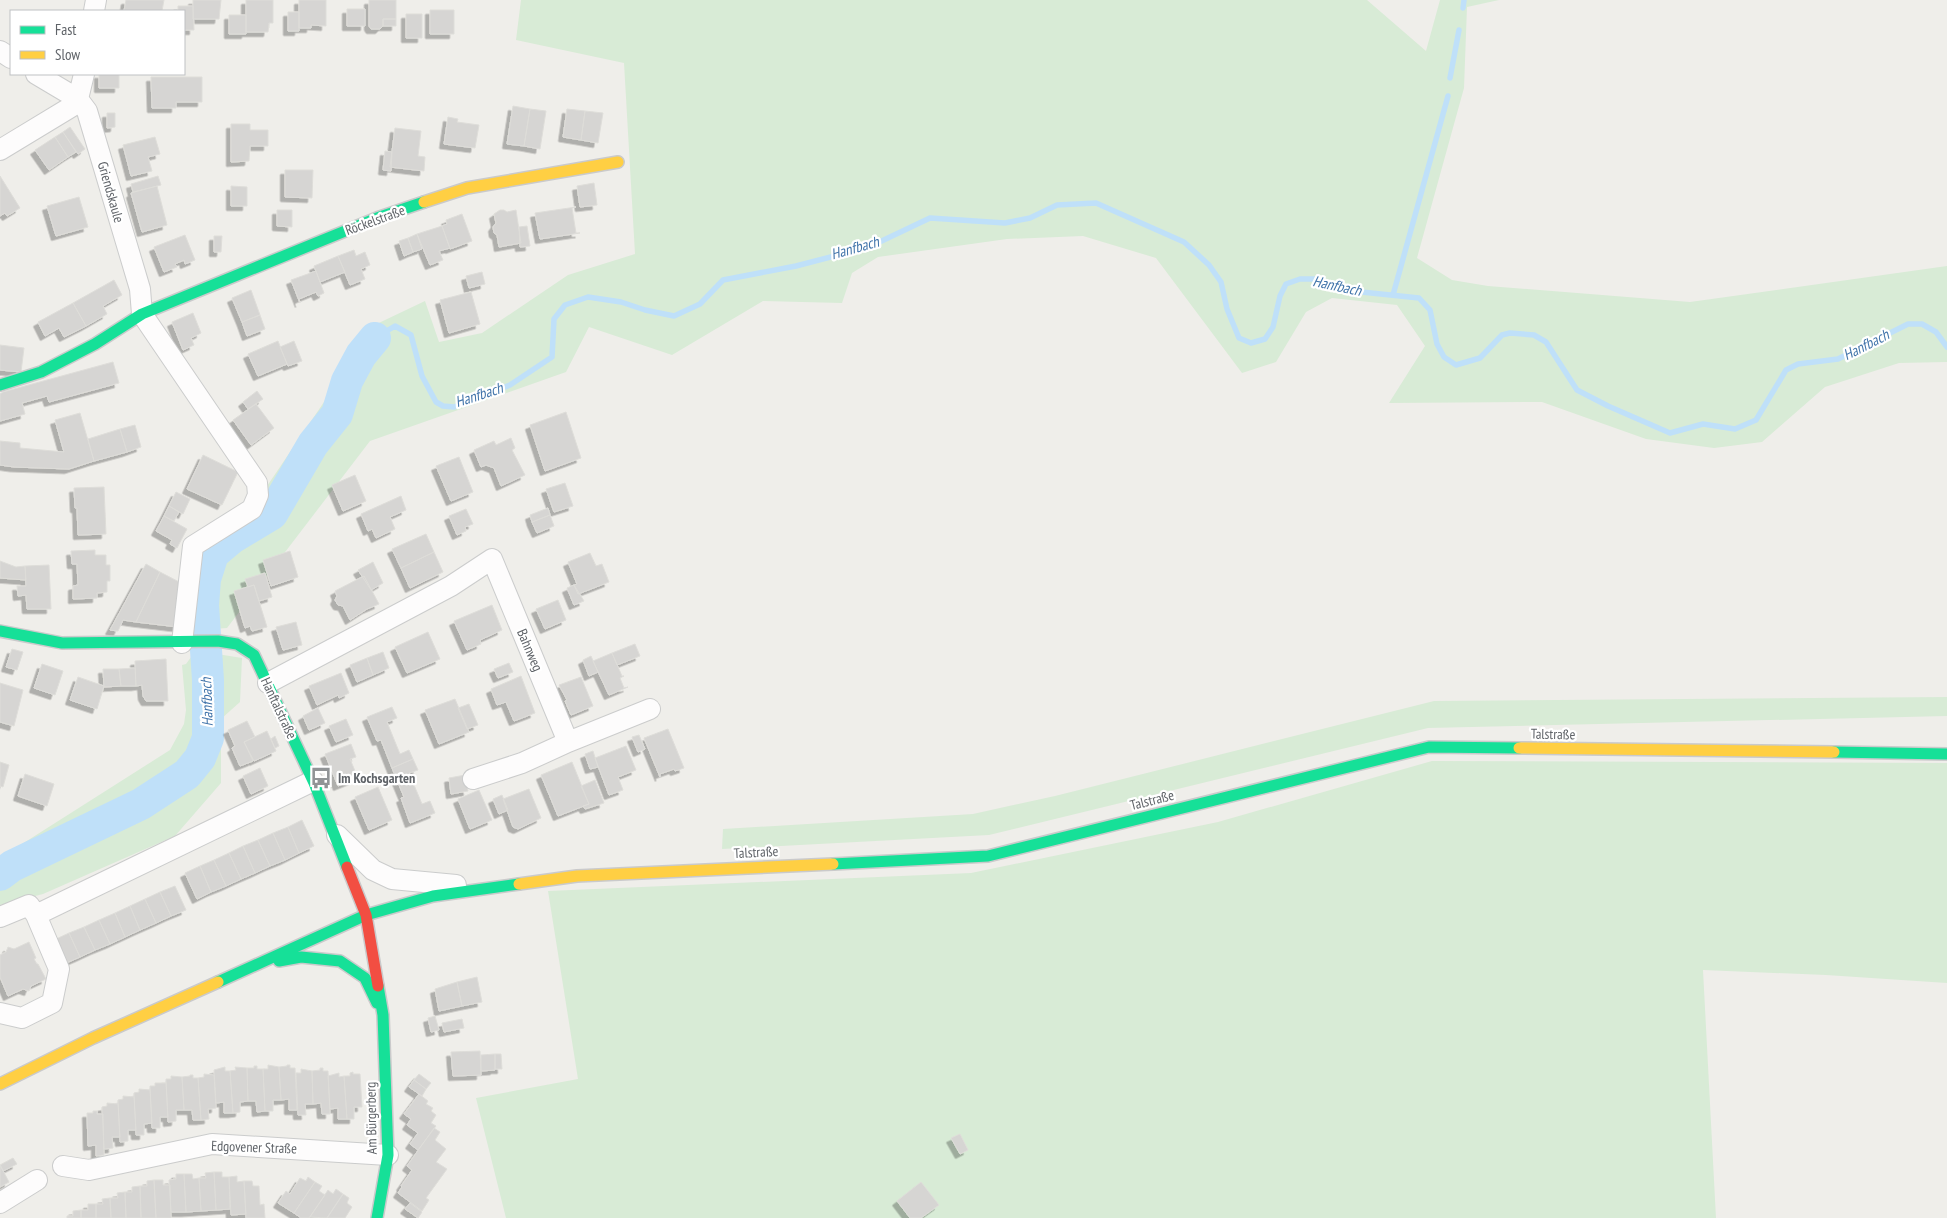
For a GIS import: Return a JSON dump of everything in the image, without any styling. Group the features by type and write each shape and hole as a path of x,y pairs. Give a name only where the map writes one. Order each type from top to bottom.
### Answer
{"main road":[{"name":"Röckelstraße","path":"0,385 42,372 95,344 142,314 377,218 466,188 618,162"},
{"name":"Hanftalstraße","path":"0,631 62,642 218,642 236,644 254,655 313,781 366,915"},
{"name":"Talstraße","path":"254,966 366,915 433,896 577,876 988,856 1429,747 1947,754"},
{"name":"Am Bürgerberg","path":"366,915 383,1016 388,1154 377,1218"},
{"name":"Am Bürgerberg","path":"254,966 301,957 340,961 365,978 383,1016"},
{"path":"0,1084 93,1038 254,966"}],"street":[{"path":"38,75 78,99"},
{"path":"0,150 71,107 78,99 84,75"},
{"name":"Griendskaule","path":"78,99 87,111 140,288 142,314"},
{"path":"142,314 258,483 258,495 252,509 193,546 188,642"},
{"name":"Bahnweg","path":"268,683 451,586 492,559 568,742"},
{"path":"473,780 522,763 650,709"},
{"path":"36,915 313,781"},
{"name":"Hanftalstraße","path":"333,831 373,870 392,879 442,884 503,885"},
{"path":"0,917 29,905 36,915 59,969 52,1003 22,1018 0,1013"},
{"name":"Edgovener Straße","path":"63,1166 89,1170 212,1144 388,1154"},
{"path":"0,1203 37,1180"}],"green space":[{"path":"521,0 1367,0 1426,51 1440,0 1499,0 1467,7 1464,88 1417,258 1452,280 1488,286 1690,302 1947,266 1947,362 1899,363 1825,387 1762,442 1714,448 1646,439 1542,402 1389,403 1425,346 1397,305 1332,298 1306,312 1276,362 1242,373 1156,258 1083,236 1007,239 878,257 852,273 842,303 763,301 672,355 589,327 566,372 370,441 227,628 198,630 200,565 246,517 326,399 364,330 425,301 439,342 482,333 568,275 635,254 624,63 516,40"},
{"path":"194,653 211,653 242,658 240,702 221,719 221,783 175,836 43,894 0,905 0,858 170,750 184,724 186,710 182,665 186,664"},
{"path":"1947,697 1947,716 1428,728 989,835 722,849 723,829 973,814 1055,796 1434,701"},
{"path":"1432,761 1947,763 1947,983 1826,975 1703,970 1716,1218 506,1218 476,1098 578,1079 548,891 971,873 1218,822"}],"building":[{"path":"126,0 164,0 162,10 124,10"},
{"path":"193,0 221,0 219,19 193,19"},
{"path":"246,0 273,0 273,23 269,23 268,32 246,32"},
{"path":"299,0 326,0 326,26 311,25 311,28 299,28"},
{"path":"369,0 396,0 396,19 383,19 383,26 380,29 371,29 369,26"},
{"path":"178,6 193,6 194,30 185,30 185,10 178,10"},
{"path":"347,9 365,9 365,26 347,26"},
{"path":"430,10 454,10 454,34 430,34"},
{"path":"288,12 299,12 299,31 288,31"},
{"path":"406,14 422,14 422,38 406,38"},
{"path":"229,15 246,15 246,34 229,34"},
{"path":"383,19 396,19 396,26 383,26"},
{"path":"99,75 119,75 119,88 99,88"},
{"path":"151,77 202,77 202,102 176,102 176,108 152,108"},
{"path":"513,106 530,109 524,146 507,144"},
{"path":"530,109 546,111 540,149 524,146"},
{"path":"567,109 585,111 581,140 563,137"},
{"path":"585,111 603,113 598,143 581,140"},
{"path":"107,113 115,113 115,127 107,128"},
{"path":"448,117 458,119 457,122 479,125 475,148 444,144"},
{"path":"231,124 250,124 250,130 268,130 268,146 250,146 249,161 231,162"},
{"path":"70,127 85,149 78,154 63,132"},
{"path":"395,128 421,131 418,156 425,157 424,171 390,167"},
{"path":"63,132 76,152 68,157 55,137"},
{"path":"55,137 68,157 49,170 35,150"},
{"path":"155,137 160,154 148,157 152,171 131,176 123,145"},
{"path":"385,151 392,152 391,171 383,170"},
{"path":"285,170 313,170 312,198 285,197"},
{"path":"0,176 20,208 7,216 5,213 0,216"},
{"path":"158,176 161,185 133,192 131,184"},
{"path":"594,183 597,205 580,207 577,186"},
{"path":"157,186 167,225 142,232 131,193"},
{"path":"231,186 247,187 247,206 231,206"},
{"path":"79,197 88,227 56,236 47,206"},
{"path":"576,207 572,208 576,233 580,233 540,239 535,213"},
{"path":"277,210 292,210 292,227 277,226"},
{"path":"500,210 507,212 516,210 521,243 499,247 497,235 494,233 493,227 496,223 494,214"},
{"path":"462,214 472,241 450,249 442,226 447,224 446,220"},
{"path":"442,226 450,248 439,251 443,260 430,265 417,234"},
{"path":"527,226 530,246 520,247 519,227"},
{"path":"417,234 422,249 413,252 408,238"},
{"path":"185,235 195,260 185,264 184,260 175,264 177,267 164,272 154,247"},
{"path":"214,236 222,236 221,252 214,252"},
{"path":"408,238 413,252 404,256 399,241"},
{"path":"354,250 356,256 365,252 370,265 361,269 365,279 350,285 338,256"},
{"path":"338,256 345,272 320,282 314,266"},
{"path":"316,271 324,293 318,296 316,292 299,299 300,303 291,280"},
{"path":"482,272 485,284 469,288 466,276"},
{"path":"114,280 122,295 103,306 107,314 86,326 73,303"},
{"path":"251,290 260,315 242,322 232,298"},
{"path":"471,292 480,324 449,333 440,300"},
{"path":"73,303 86,326 64,337 59,328 45,336 38,322"},
{"path":"193,313 201,333 191,338 194,345 183,350 172,322"},
{"path":"260,315 265,329 247,336 242,322"},
{"path":"278,341 287,364 258,376 248,354"},
{"path":"294,341 302,361 288,366 280,347"},
{"path":"0,345 24,348 21,372 0,370"},
{"path":"113,362 119,383 49,402 47,396 22,403 25,414 0,421 0,394 3,392"},
{"path":"257,391 263,399 248,409 243,402"},
{"path":"256,404 274,428 251,445 233,420"},
{"path":"566,412 581,458 545,471 530,425"},
{"path":"80,413 94,461 69,469 0,465 0,441 20,443 20,448 64,452 55,420"},
{"path":"135,425 141,447 127,452 120,429"},
{"path":"120,429 127,452 94,461 88,439"},
{"path":"511,438 515,448 512,450 525,475 501,486 494,468 486,465 481,467 474,450 494,441 496,445"},
{"path":"203,455 238,472 222,505 187,489"},
{"path":"459,457 473,492 451,501 436,466"},
{"path":"355,475 366,501 343,511 332,485"},
{"path":"565,483 573,506 554,512 546,489"},
{"path":"104,487 106,534 78,535 74,488"},
{"path":"176,492 190,499 183,514 169,506"},
{"path":"401,496 406,510 390,517 395,529 376,538 372,529 368,531 361,514"},
{"path":"169,506 179,512 174,521 164,516"},
{"path":"548,508 550,515 532,522 530,515"},
{"path":"466,509 473,524 465,527 466,531 457,535 449,516"},
{"path":"550,515 554,526 537,533 532,522"},
{"path":"164,516 187,529 177,548 170,544 172,540 156,531"},
{"path":"426,534 434,552 401,568 392,549"},
{"path":"95,550 95,555 106,555 106,565 110,565 110,581 107,581 107,592 97,593 97,598 73,599 73,586 78,585 77,564 72,564 71,551"},
{"path":"290,551 298,577 271,586 263,560"},
{"path":"434,552 443,572 410,588 401,568"},
{"path":"590,553 596,566 602,564 609,582 578,594 574,585 577,584 568,562"},
{"path":"0,561 16,567 25,566 26,580 0,578"},
{"path":"373,562 383,583 371,590 358,570"},
{"path":"146,564 160,572 136,622 123,620 118,631 110,630"},
{"path":"49,565 51,609 27,609 26,595 18,596 17,586 26,586 25,566"},
{"path":"160,572 185,585 178,627 136,622"},
{"path":"265,573 272,597 259,601 254,585 248,587 245,579"},
{"path":"364,576 379,604 350,620 343,606 338,605 335,600 337,596 335,591"},
{"path":"254,585 267,627 252,631 250,626 245,628 234,591"},
{"path":"574,585 584,601 574,605 567,588"},
{"path":"558,600 566,620 545,629 536,609"},
{"path":"492,605 502,630 480,640 481,644 467,650 454,621"},
{"path":"296,622 302,645 283,650 276,627"},
{"path":"428,632 440,659 407,673 395,647"},
{"path":"635,644 640,656 617,665 612,653"},
{"path":"12,649 23,652 17,670 6,667"},
{"path":"383,652 389,668 373,675 367,658"},
{"path":"612,653 622,676 624,676 620,678 624,688 628,687 609,695 593,661"},
{"path":"591,656 598,672 589,676 583,660"},
{"path":"367,658 373,675 357,682 350,665"},
{"path":"166,659 168,701 146,701 143,696 142,685 136,686 135,661"},
{"path":"509,663 513,672 498,678 494,669"},
{"path":"42,664 63,671 55,695 34,688"},
{"path":"135,668 136,686 121,686 119,669"},
{"path":"103,669 119,669 121,686 104,687"},
{"path":"341,673 349,693 339,698 338,695 317,705 309,686"},
{"path":"521,676 535,713 514,721 506,702 497,705 491,689"},
{"path":"78,677 104,686 97,709 70,700"},
{"path":"581,677 593,706 571,715 565,701 567,700 559,685"},
{"path":"0,683 23,690 14,726 0,722"},
{"path":"455,699 469,732 439,744 425,710"},
{"path":"469,704 478,725 467,729 458,708"},
{"path":"392,707 397,718 387,722 400,754 409,750 413,759 392,768 381,740 377,741 367,717"},
{"path":"318,708 325,723 309,730 303,716"},
{"path":"346,719 353,735 336,742 329,726"},
{"path":"247,721 255,737 244,742 253,761 240,766 232,748 235,746 228,730"},
{"path":"668,729 684,768 660,774 660,777 644,738"},
{"path":"267,731 276,751 254,761 244,742"},
{"path":"639,735 645,749 638,752 632,737"},
{"path":"275,736 279,746 275,748 271,739"},
{"path":"351,744 356,757 350,759 358,778 338,786 325,754"},
{"path":"626,746 636,770 618,777 623,790 609,795 595,758"},
{"path":"593,751 598,767 590,769 585,754"},
{"path":"413,759 418,770 409,773 422,804 430,801 435,813 410,823 401,798 404,797 392,768"},
{"path":"0,762 9,765 3,787 0,786"},
{"path":"572,762 589,804 558,816 541,775"},
{"path":"260,768 268,786 251,794 243,776"},
{"path":"25,774 54,784 47,806 18,796"},
{"path":"465,775 468,791 451,794 449,778"},
{"path":"595,780 604,803 585,809 583,806 589,804 581,786"},
{"path":"378,787 392,820 369,830 355,797"},
{"path":"529,789 541,818 518,829 513,827 503,799"},
{"path":"479,790 492,820 470,829 458,799"},
{"path":"502,795 508,810 499,814 493,799"},
{"path":"302,820 314,846 299,853 288,827"},
{"path":"288,827 299,853 285,860 273,833"},
{"path":"273,833 285,860 270,866 258,840"},
{"path":"258,840 270,866 255,873 243,846"},
{"path":"243,846 255,873 241,879 229,853"},
{"path":"229,853 241,879 226,886 214,860"},
{"path":"214,860 226,886 211,892 200,866"},
{"path":"200,866 211,892 197,899 185,873"},
{"path":"175,886 186,910 171,916 160,892"},
{"path":"160,892 171,916 156,923 145,899"},
{"path":"145,899 156,923 140,930 130,906"},
{"path":"130,906 140,930 125,937 115,913"},
{"path":"115,913 125,937 110,944 99,920"},
{"path":"99,920 110,944 95,950 84,927"},
{"path":"84,927 95,950 80,957 69,933"},
{"path":"69,933 80,957 64,964 54,940"},
{"path":"29,942 36,958 34,959 46,979 31,986 29,991 23,989 8,996 0,977 0,955 6,952 8,947 14,949"},
{"path":"477,977 482,1002 462,1006 457,982"},
{"path":"457,982 462,1006 439,1011 435,989"},
{"path":"435,1016 439,1030 431,1032 428,1018"},
{"path":"462,1019 464,1028 444,1032 442,1023"},
{"path":"480,1051 481,1075 453,1076 451,1052"},
{"path":"495,1054 501,1054 502,1069 495,1069"},
{"path":"495,1054 495,1070 481,1071 481,1055"},
{"path":"268,1065 279,1067 281,1100 273,1100 273,1111 265,1111 263,1069 268,1069"},
{"path":"290,1065 290,1068 295,1068 297,1110 289,1110 289,1099 281,1100 279,1067"},
{"path":"254,1066 257,1066 257,1069 263,1069 265,1111 257,1112 256,1101 248,1101 247,1068 254,1068"},
{"path":"225,1067 225,1071 230,1071 233,1113 224,1113 224,1102 216,1103 214,1070"},
{"path":"235,1067 247,1068 248,1101 240,1102 240,1112 233,1113 230,1071 236,1070"},
{"path":"320,1068 323,1068 323,1071 328,1071 330,1114 322,1114 321,1103 313,1104 312,1071 320,1070"},
{"path":"301,1069 312,1071 313,1104 305,1104 306,1115 298,1115 296,1073 301,1073"},
{"path":"353,1072 353,1074 360,1074 362,1107 354,1107 354,1119 347,1119 344,1076 350,1076 350,1073"},
{"path":"339,1073 339,1077 344,1076 347,1119 338,1119 338,1108 330,1109 328,1076"},
{"path":"204,1074 214,1075 216,1108 208,1109 209,1119 201,1120 198,1078 204,1077"},
{"path":"419,1074 431,1083 426,1089 414,1080"},
{"path":"193,1075 193,1078 198,1078 201,1120 193,1120 192,1110 184,1110 182,1077"},
{"path":"171,1076 182,1077 184,1110 176,1110 176,1121 168,1122 166,1079 171,1079"},
{"path":"414,1080 426,1089 422,1096 409,1087"},
{"path":"155,1083 166,1083 168,1117 160,1117 160,1128 152,1128 150,1086 155,1086"},
{"path":"139,1089 150,1090 152,1123 144,1124 144,1135 136,1135 134,1093 139,1092"},
{"path":"419,1094 428,1101 426,1104 433,1108 431,1111 436,1115 431,1123 436,1126 418,1150 410,1144 418,1133 407,1125 411,1119 404,1114"},
{"path":"123,1096 134,1097 136,1130 128,1130 128,1141 120,1142 118,1100 123,1099"},
{"path":"107,1103 118,1104 120,1137 112,1137 113,1148 104,1149 102,1107 107,1106"},
{"path":"93,1111 97,1111 97,1114 103,1114 104,1155 96,1156 96,1145 88,1146 87,1113 93,1113"},
{"path":"434,1128 440,1132 435,1140 446,1149 436,1162 447,1169 426,1198 429,1200 422,1211 398,1193 412,1170 407,1166"},
{"path":"960,1134 968,1150 960,1154 951,1138"},
{"path":"13,1158 17,1164 3,1171 0,1165"},
{"path":"0,1165 9,1182 0,1187"},
{"path":"214,1172 216,1210 201,1211 199,1178 206,1178 205,1173"},
{"path":"214,1172 222,1172 222,1177 229,1177 230,1209 216,1210"},
{"path":"176,1174 184,1174 186,1212 171,1212 169,1180 176,1179"},
{"path":"184,1174 192,1174 193,1179 199,1178 201,1211 186,1212"},
{"path":"237,1176 237,1182 244,1181 246,1214 231,1215 229,1177"},
{"path":"308,1177 315,1182 294,1213 278,1203 286,1191 290,1194 300,1178 306,1181"},
{"path":"154,1180 156,1218 141,1218 140,1186 147,1186 147,1181"},
{"path":"154,1180 163,1180 163,1185 170,1185 171,1218 156,1218"},
{"path":"244,1181 252,1181 253,1186 259,1186 260,1205 264,1204 265,1218 246,1218"},
{"path":"315,1182 322,1186 319,1191 325,1195 309,1218 301,1218 294,1213"},
{"path":"921,1182 939,1205 921,1218 910,1218 897,1201"},
{"path":"140,1186 141,1218 126,1218 125,1192 132,1192 132,1187"},
{"path":"336,1189 343,1194 327,1218 310,1217 328,1190 333,1194"},
{"path":"125,1192 126,1218 111,1218 110,1198 118,1198 117,1193"},
{"path":"343,1194 349,1198 347,1203 352,1207 345,1218 327,1218"},
{"path":"110,1198 111,1218 96,1218 96,1204 103,1204 102,1199"},
{"path":"410,1203 422,1212 418,1218 405,1209"},
{"path":"88,1204 96,1204 96,1218 81,1218 81,1210 88,1210"},
{"path":"81,1210 81,1218 67,1218 67,1216 73,1216 73,1211"}],"waterway":[{"path":"1463,8 1464,0"},
{"path":"1450,78 1459,30"},
{"path":"1393,295 1448,96"},
{"name":"Hanfbach","path":"375,338 395,326 411,335 422,376 436,402 443,406 454,407 510,385 552,357 554,319 565,305 588,297 621,302 645,310 674,316 700,304 723,280 796,266 869,247 930,218 1005,223 1030,218 1057,205 1096,203 1184,242 1209,265 1221,282 1227,309 1239,338 1251,343 1265,339 1273,327 1280,296 1286,284 1300,279 1317,279 1352,291 1419,298 1430,310 1437,344 1444,357 1456,365 1480,358 1502,335 1510,333 1534,335 1546,342 1577,390 1608,406 1670,433 1703,424 1735,429 1756,420 1786,370 1798,364 1838,359 1908,324 1922,324 1936,332 1947,347"},
{"name":"Hanfbach","path":"0,875 12,866 141,804 187,774 200,758 208,738 208,680 203,605 205,579 213,554 232,538 272,514 313,444 337,414 347,381 361,355 375,338"}],"traffic: fast":[{"path":"0,385 41,372 95,344 142,314 377,218 424,202"},
{"path":"0,631 62,643 218,641 237,644 254,655 314,783 347,867"},
{"path":"833,864 988,856 1429,747 1519,748"},
{"path":"1834,752 1947,754"},
{"path":"218,982 366,915 433,896 519,884"},
{"path":"279,961 301,957 340,961 365,978 377,1003"},
{"path":"377,1218 388,1155 383,1015 378,986"}],"traffic: slow":[{"path":"424,202 467,188 618,162"},
{"path":"1519,748 1834,752"},
{"path":"519,884 577,876 833,864"},
{"path":"0,1084 93,1038 218,982"}],"traffic: jam":[{"path":"347,867 366,915 378,986"}],"place":[{"name":"Im Kochsgarten","path":"321,778"}]}
